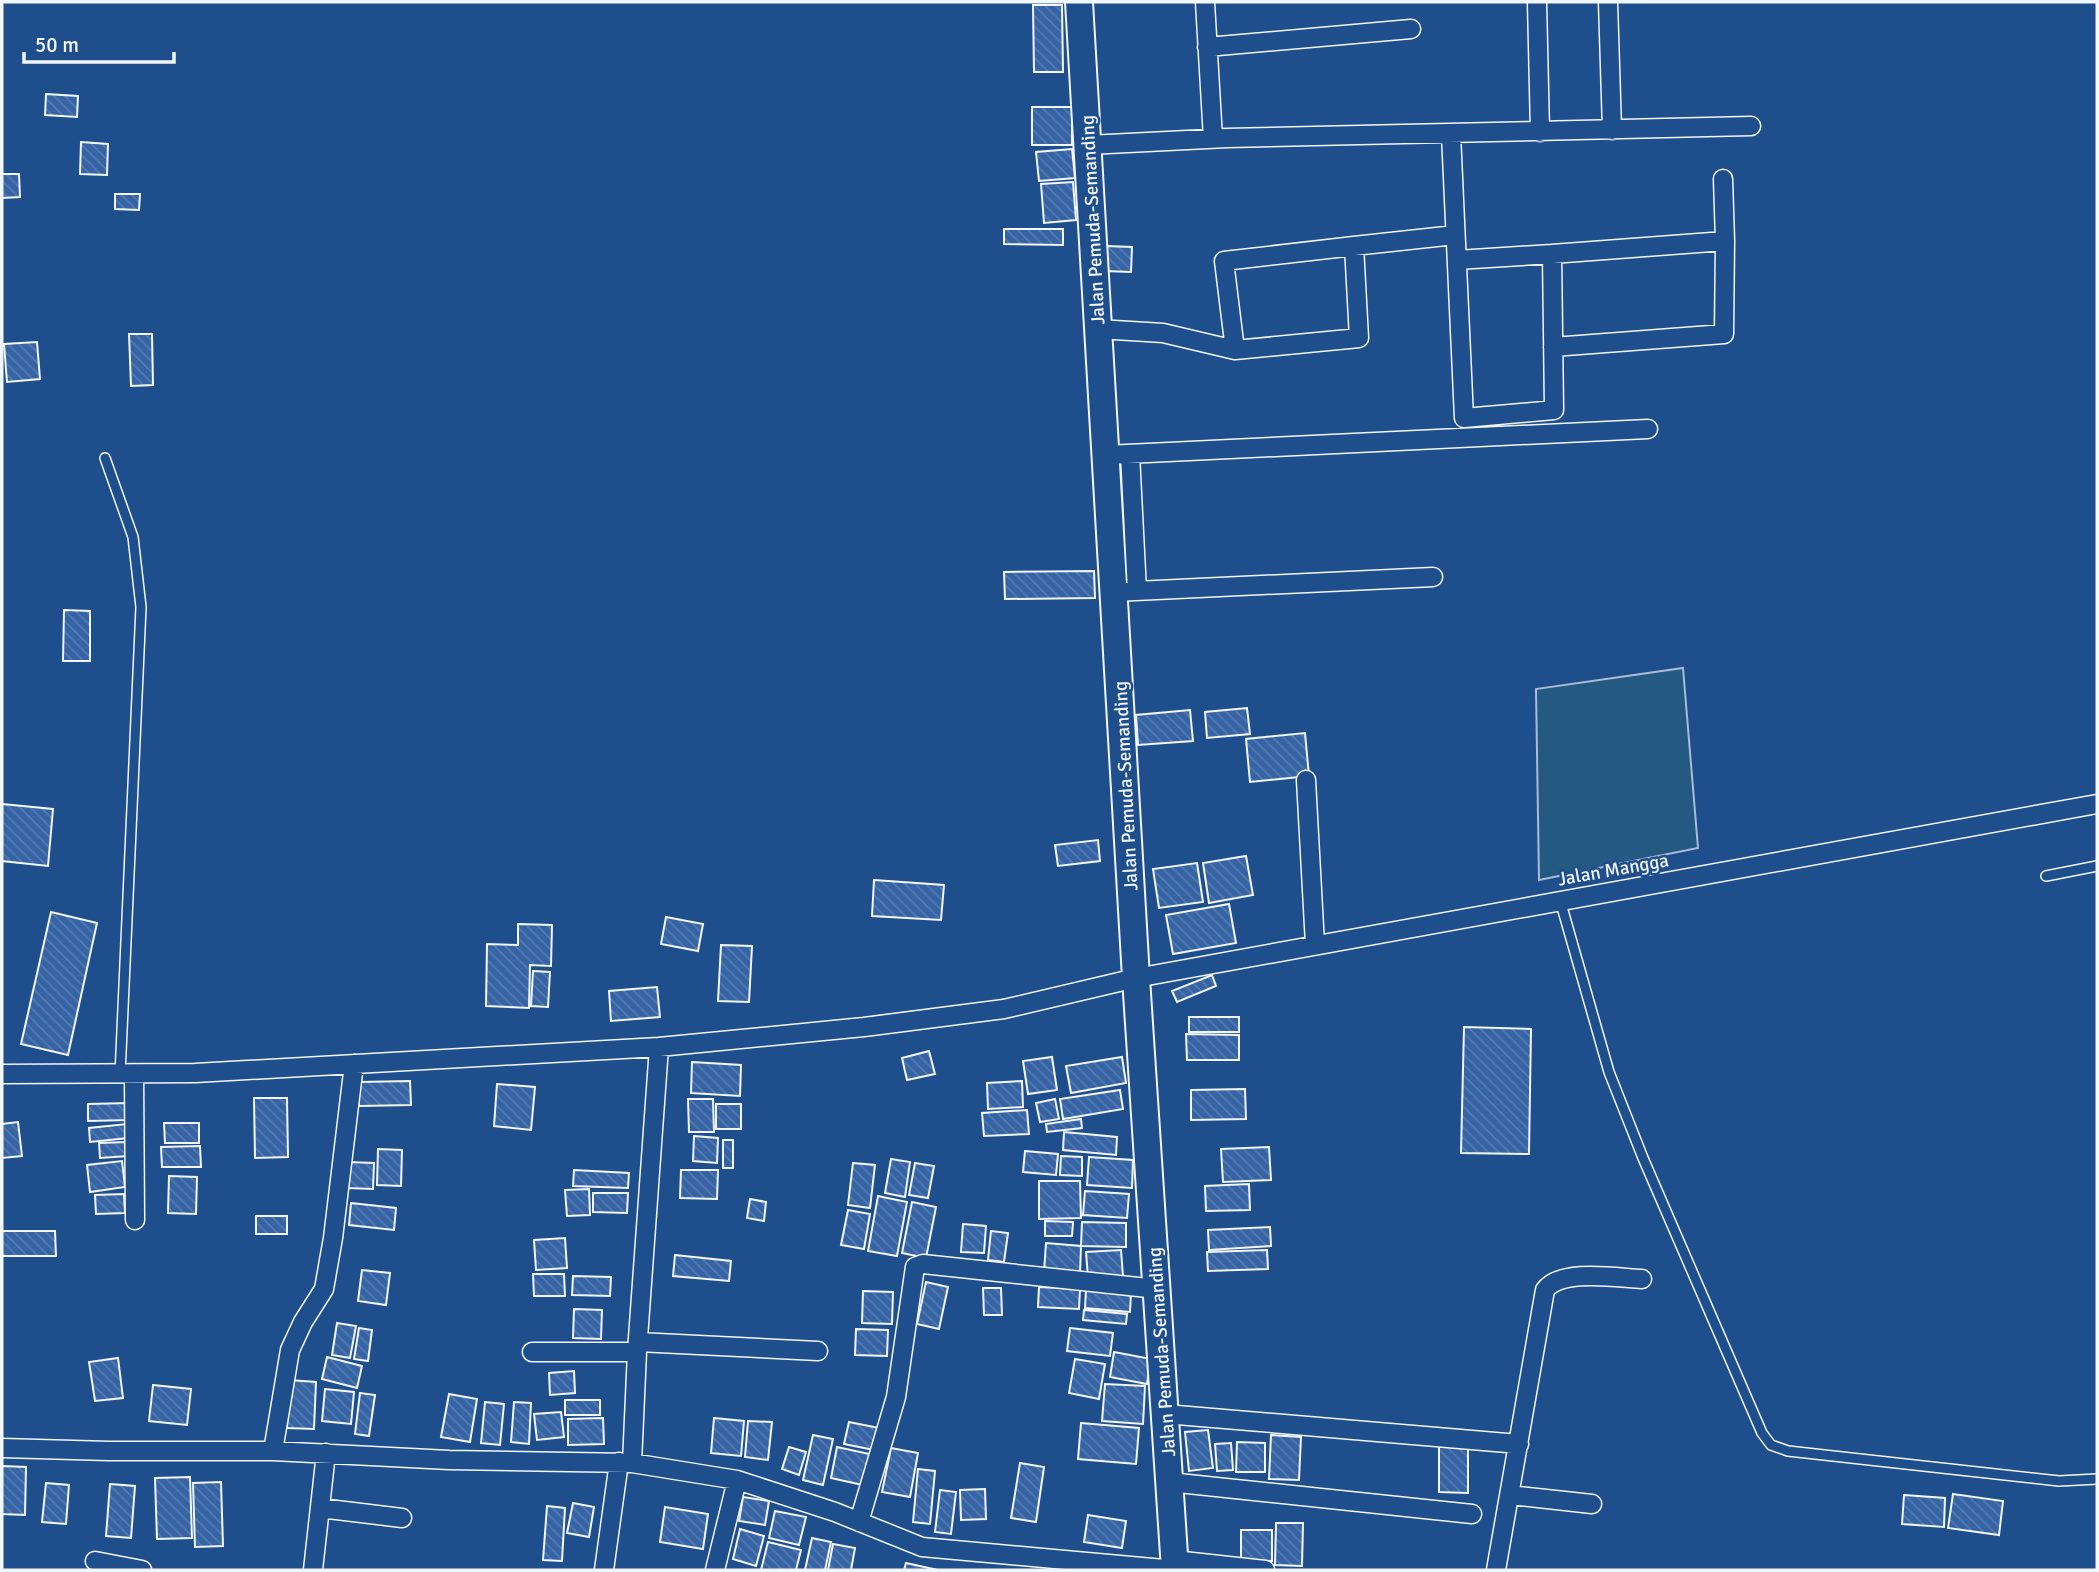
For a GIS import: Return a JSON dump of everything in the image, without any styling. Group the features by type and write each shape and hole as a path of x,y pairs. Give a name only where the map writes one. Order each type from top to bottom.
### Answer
{"main road":[{"name":"Jalan Pemuda-Semanding","path":"1079,2 1098,329 1118,455 1125,592 1136,978 1175,1567"}],"street":[{"path":"1205,2 1213,139"},
{"path":"1537,2 1540,132"},
{"path":"1608,2 1612,130"},
{"path":"1208,47 1411,29"},
{"path":"1088,145 1213,139 1751,126"},
{"path":"1451,134 1464,418 1554,410 1552,254"},
{"path":"1553,347 1724,334 1723,179"},
{"path":"1235,349 1224,261 1455,235"},
{"path":"1457,260 1725,241"},
{"path":"1098,329 1163,333 1235,349 1359,338 1354,246"},
{"path":"1118,455 1648,429"},
{"path":"1125,592 1433,577"},
{"path":"1306,780 1315,945"},
{"name":"Jalan Mangga","path":"2,1074 127,1075 659,1046 864,1027 1004,1009 1136,978 2097,804"},
{"path":"604,1570 626,1463 659,1046"},
{"path":"273,1451 290,1350 303,1322 324,1289 333,1238 354,1064"},
{"path":"127,1075 135,1220"},
{"path":"859,1522 896,1397 915,1267 923,1264 1157,1289"},
{"path":"1496,1570 1543,1295 1547,1287 1557,1281 1574,1277 1642,1279"},
{"path":"531,1352 637,1347 818,1351"},
{"path":"1165,1414 1519,1444"},
{"path":"2,1448 273,1451 449,1460 626,1463 737,1480 922,1547 1175,1567 1265,1570"},
{"path":"313,1570 326,1453"},
{"path":"715,1570 737,1480"},
{"path":"1169,1482 1472,1514"},
{"path":"1510,1495 1592,1504"},
{"path":"320,1508 402,1518"},
{"path":"95,1561 142,1570"}],"lane":[{"path":"105,458 132,537 141,607 127,1075"},
{"path":"2046,876 2097,866"},
{"path":"1560,900 1609,1072 1648,1170 1762,1433 1771,1445 1788,1451 2059,1481 2097,1479"}],"shaded area":[{"path":"1683,668 1698,848 1539,880 1536,689"}],"building":[{"path":"1033,5 1062,5 1063,72 1034,72"},
{"path":"46,94 78,96 77,117 45,115"},
{"path":"1032,107 1072,107 1072,145 1032,145"},
{"path":"81,142 108,144 107,175 80,174"},
{"path":"1072,149 1075,178 1039,181 1036,152"},
{"path":"2,174 19,174 20,197 2,198"},
{"path":"1073,182 1076,220 1044,223 1041,184"},
{"path":"115,194 140,194 139,210 115,209"},
{"path":"1004,229 1063,229 1063,245 1004,244"},
{"path":"1106,246 1132,247 1131,272 1105,271"},
{"path":"129,334 152,334 153,385 131,386"},
{"path":"37,342 40,379 7,382 4,344"},
{"path":"1094,571 1095,598 1005,599 1004,572"},
{"path":"64,610 90,611 90,661 63,661"},
{"path":"1247,708 1250,734 1207,738 1205,712"},
{"path":"1190,710 1193,741 1138,745 1136,715"},
{"path":"1305,733 1309,776 1250,782 1246,739"},
{"path":"2,804 53,809 48,866 2,861"},
{"path":"1098,840 1100,861 1058,866 1055,845"},
{"path":"1246,856 1253,895 1209,903 1203,863"},
{"path":"1197,863 1203,902 1159,908 1153,869"},
{"path":"874,880 944,885 941,920 872,916"},
{"path":"1229,904 1236,943 1173,954 1166,915"},
{"path":"51,912 97,923 68,1055 21,1044"},
{"path":"666,917 703,924 698,951 661,944"},
{"path":"518,924 552,925 551,966 530,965 529,1008 486,1006 487,944 518,945"},
{"path":"721,945 752,946 749,1002 718,1001"},
{"path":"533,971 550,972 548,1007 531,1006"},
{"path":"1212,975 1216,986 1177,1002 1172,991"},
{"path":"657,987 660,1017 611,1021 609,991"},
{"path":"1189,1017 1239,1017 1239,1032 1189,1032"},
{"path":"1464,1027 1531,1029 1529,1154 1461,1153"},
{"path":"1186,1034 1239,1035 1239,1060 1187,1060"},
{"path":"929,1051 935,1074 907,1080 902,1058"},
{"path":"1052,1057 1057,1090 1028,1094 1023,1061"},
{"path":"1122,1057 1126,1083 1071,1093 1066,1066"},
{"path":"692,1062 741,1065 740,1096 691,1093"},
{"path":"410,1081 411,1105 359,1106 359,1082"},
{"path":"1022,1081 1023,1107 988,1109 987,1083"},
{"path":"497,1084 535,1087 531,1130 494,1126"},
{"path":"1245,1089 1246,1119 1191,1120 1191,1090"},
{"path":"1120,1090 1123,1109 1063,1119 1060,1099"},
{"path":"254,1098 287,1098 288,1157 255,1158"},
{"path":"688,1099 713,1099 714,1132 689,1132"},
{"path":"1055,1099 1059,1119 1040,1122 1036,1103"},
{"path":"130,1103 130,1120 88,1121 88,1104"},
{"path":"716,1104 741,1104 741,1129 716,1129"},
{"path":"1027,1110 1029,1134 984,1136 982,1113"},
{"path":"1081,1119 1082,1128 1047,1132 1046,1124"},
{"path":"18,1122 22,1156 2,1158 2,1124"},
{"path":"164,1123 199,1123 199,1143 165,1143"},
{"path":"127,1124 128,1138 90,1142 89,1128"},
{"path":"1064,1132 1117,1137 1116,1155 1063,1150"},
{"path":"694,1136 718,1138 717,1163 693,1161"},
{"path":"723,1140 733,1140 733,1168 723,1168"},
{"path":"127,1142 128,1156 100,1158 99,1143"},
{"path":"200,1146 201,1167 162,1167 161,1147"},
{"path":"1269,1147 1271,1180 1223,1182 1221,1149"},
{"path":"378,1149 402,1150 401,1186 377,1185"},
{"path":"1025,1151 1058,1154 1056,1175 1023,1172"},
{"path":"1061,1156 1082,1157 1082,1176 1060,1175"},
{"path":"1089,1157 1133,1160 1132,1188 1087,1185"},
{"path":"891,1159 910,1162 905,1197 885,1193"},
{"path":"122,1161 125,1187 90,1192 87,1165"},
{"path":"348,1162 374,1163 373,1189 347,1188"},
{"path":"853,1163 875,1165 870,1208 848,1205"},
{"path":"915,1163 934,1166 928,1198 909,1195"},
{"path":"574,1170 629,1173 628,1188 573,1186"},
{"path":"681,1170 718,1170 717,1199 680,1198"},
{"path":"169,1176 197,1177 196,1214 168,1213"},
{"path":"1039,1181 1080,1181 1081,1218 1039,1219"},
{"path":"1249,1184 1250,1210 1206,1211 1205,1186"},
{"path":"589,1189 590,1215 567,1216 565,1190"},
{"path":"1085,1191 1129,1194 1127,1218 1083,1215"},
{"path":"593,1193 628,1193 627,1213 593,1212"},
{"path":"124,1194 125,1213 96,1214 95,1195"},
{"path":"878,1196 907,1202 897,1256 868,1251"},
{"path":"750,1199 766,1202 764,1221 747,1218"},
{"path":"912,1202 936,1207 926,1258 902,1253"},
{"path":"351,1203 396,1208 394,1230 349,1225"},
{"path":"848,1210 870,1214 864,1249 841,1245"},
{"path":"256,1216 287,1216 287,1234 256,1234"},
{"path":"1045,1221 1073,1222 1072,1236 1045,1236"},
{"path":"1082,1222 1126,1223 1126,1247 1081,1246"},
{"path":"963,1224 986,1226 984,1253 961,1252"},
{"path":"1270,1227 1271,1246 1209,1250 1208,1230"},
{"path":"2,1231 55,1231 56,1256 2,1256"},
{"path":"991,1231 1008,1233 1004,1262 988,1260"},
{"path":"565,1238 567,1268 536,1270 534,1240"},
{"path":"1046,1243 1081,1246 1080,1274 1044,1272"},
{"path":"1121,1250 1123,1276 1088,1278 1086,1252"},
{"path":"1267,1250 1268,1269 1208,1271 1207,1252"},
{"path":"675,1255 731,1261 729,1281 673,1276"},
{"path":"362,1270 390,1273 386,1305 358,1301"},
{"path":"533,1274 564,1274 565,1296 534,1296"},
{"path":"573,1276 611,1277 610,1296 572,1295"},
{"path":"926,1282 948,1287 939,1329 917,1324"},
{"path":"1039,1287 1080,1289 1079,1309 1038,1307"},
{"path":"983,1288 1001,1288 1002,1315 984,1315"},
{"path":"1086,1290 1131,1294 1130,1312 1085,1308"},
{"path":"863,1291 893,1292 892,1324 862,1323"},
{"path":"574,1309 602,1310 601,1339 573,1338"},
{"path":"1084,1310 1127,1314 1126,1324 1083,1320"},
{"path":"337,1323 356,1326 350,1358 332,1355"},
{"path":"359,1328 372,1330 368,1361 354,1359"},
{"path":"1070,1328 1113,1333 1110,1356 1067,1351"},
{"path":"856,1329 888,1330 887,1356 855,1355"},
{"path":"1114,1352 1151,1359 1147,1384 1110,1377"},
{"path":"327,1357 362,1366 357,1388 322,1379"},
{"path":"118,1358 123,1398 95,1401 89,1362"},
{"path":"1075,1359 1105,1364 1099,1399 1069,1393"},
{"path":"574,1371 575,1393 550,1395 549,1373"},
{"path":"289,1380 316,1382 314,1429 287,1428"},
{"path":"1105,1384 1145,1386 1143,1424 1102,1421"},
{"path":"153,1385 191,1389 187,1425 149,1421"},
{"path":"325,1389 354,1392 351,1424 322,1421"},
{"path":"360,1393 375,1395 369,1436 355,1434"},
{"path":"449,1394 477,1399 470,1442 441,1437"},
{"path":"565,1400 600,1400 600,1415 565,1415"},
{"path":"485,1402 504,1404 500,1445 481,1443"},
{"path":"514,1402 531,1403 529,1444 511,1442"},
{"path":"561,1412 564,1437 537,1440 534,1414"},
{"path":"603,1418 604,1444 568,1445 568,1419"},
{"path":"714,1418 744,1421 741,1456 711,1453"},
{"path":"748,1421 772,1422 768,1460 745,1457"},
{"path":"849,1422 884,1429 879,1451 844,1444"},
{"path":"1081,1423 1139,1428 1136,1464 1078,1459"},
{"path":"1208,1430 1213,1468 1189,1471 1185,1432"},
{"path":"813,1435 833,1439 823,1485 803,1480"},
{"path":"1271,1435 1301,1437 1299,1480 1269,1479"},
{"path":"1237,1442 1265,1443 1265,1472 1236,1472"},
{"path":"1231,1443 1233,1470 1217,1471 1215,1444"},
{"path":"789,1447 806,1452 799,1475 782,1469"},
{"path":"837,1447 874,1455 867,1486 831,1478"},
{"path":"1439,1447 1468,1447 1468,1493 1439,1492"},
{"path":"891,1448 918,1453 910,1497 882,1492"},
{"path":"1020,1463 1044,1467 1036,1522 1011,1518"},
{"path":"2,1466 26,1467 25,1515 2,1514"},
{"path":"918,1469 935,1471 930,1524 913,1522"},
{"path":"190,1477 192,1538 157,1539 155,1478"},
{"path":"221,1482 223,1546 195,1547 193,1483"},
{"path":"46,1483 69,1485 66,1524 42,1522"},
{"path":"110,1484 135,1486 131,1538 106,1536"},
{"path":"985,1489 986,1519 961,1520 960,1490"},
{"path":"940,1490 956,1492 951,1534 935,1532"},
{"path":"1953,1494 2003,1501 1999,1535 1948,1528"},
{"path":"1904,1495 1945,1498 1944,1527 1902,1524"},
{"path":"743,1497 769,1501 765,1525 739,1521"},
{"path":"573,1503 594,1507 589,1537 567,1533"},
{"path":"547,1506 565,1508 562,1561 543,1560"},
{"path":"665,1507 708,1514 703,1549 660,1542"},
{"path":"775,1511 806,1517 799,1545 769,1538"},
{"path":"1088,1515 1126,1521 1122,1548 1084,1542"},
{"path":"1276,1523 1303,1523 1302,1566 1275,1565"},
{"path":"740,1529 764,1536 756,1566 733,1559"},
{"path":"1241,1530 1272,1530 1272,1561 1241,1560"},
{"path":"812,1538 831,1542 825,1570 805,1570"},
{"path":"768,1542 801,1550 796,1570 761,1570"},
{"path":"833,1544 855,1548 851,1570 828,1570"},
{"path":"906,1563 938,1570 904,1570"}]}
